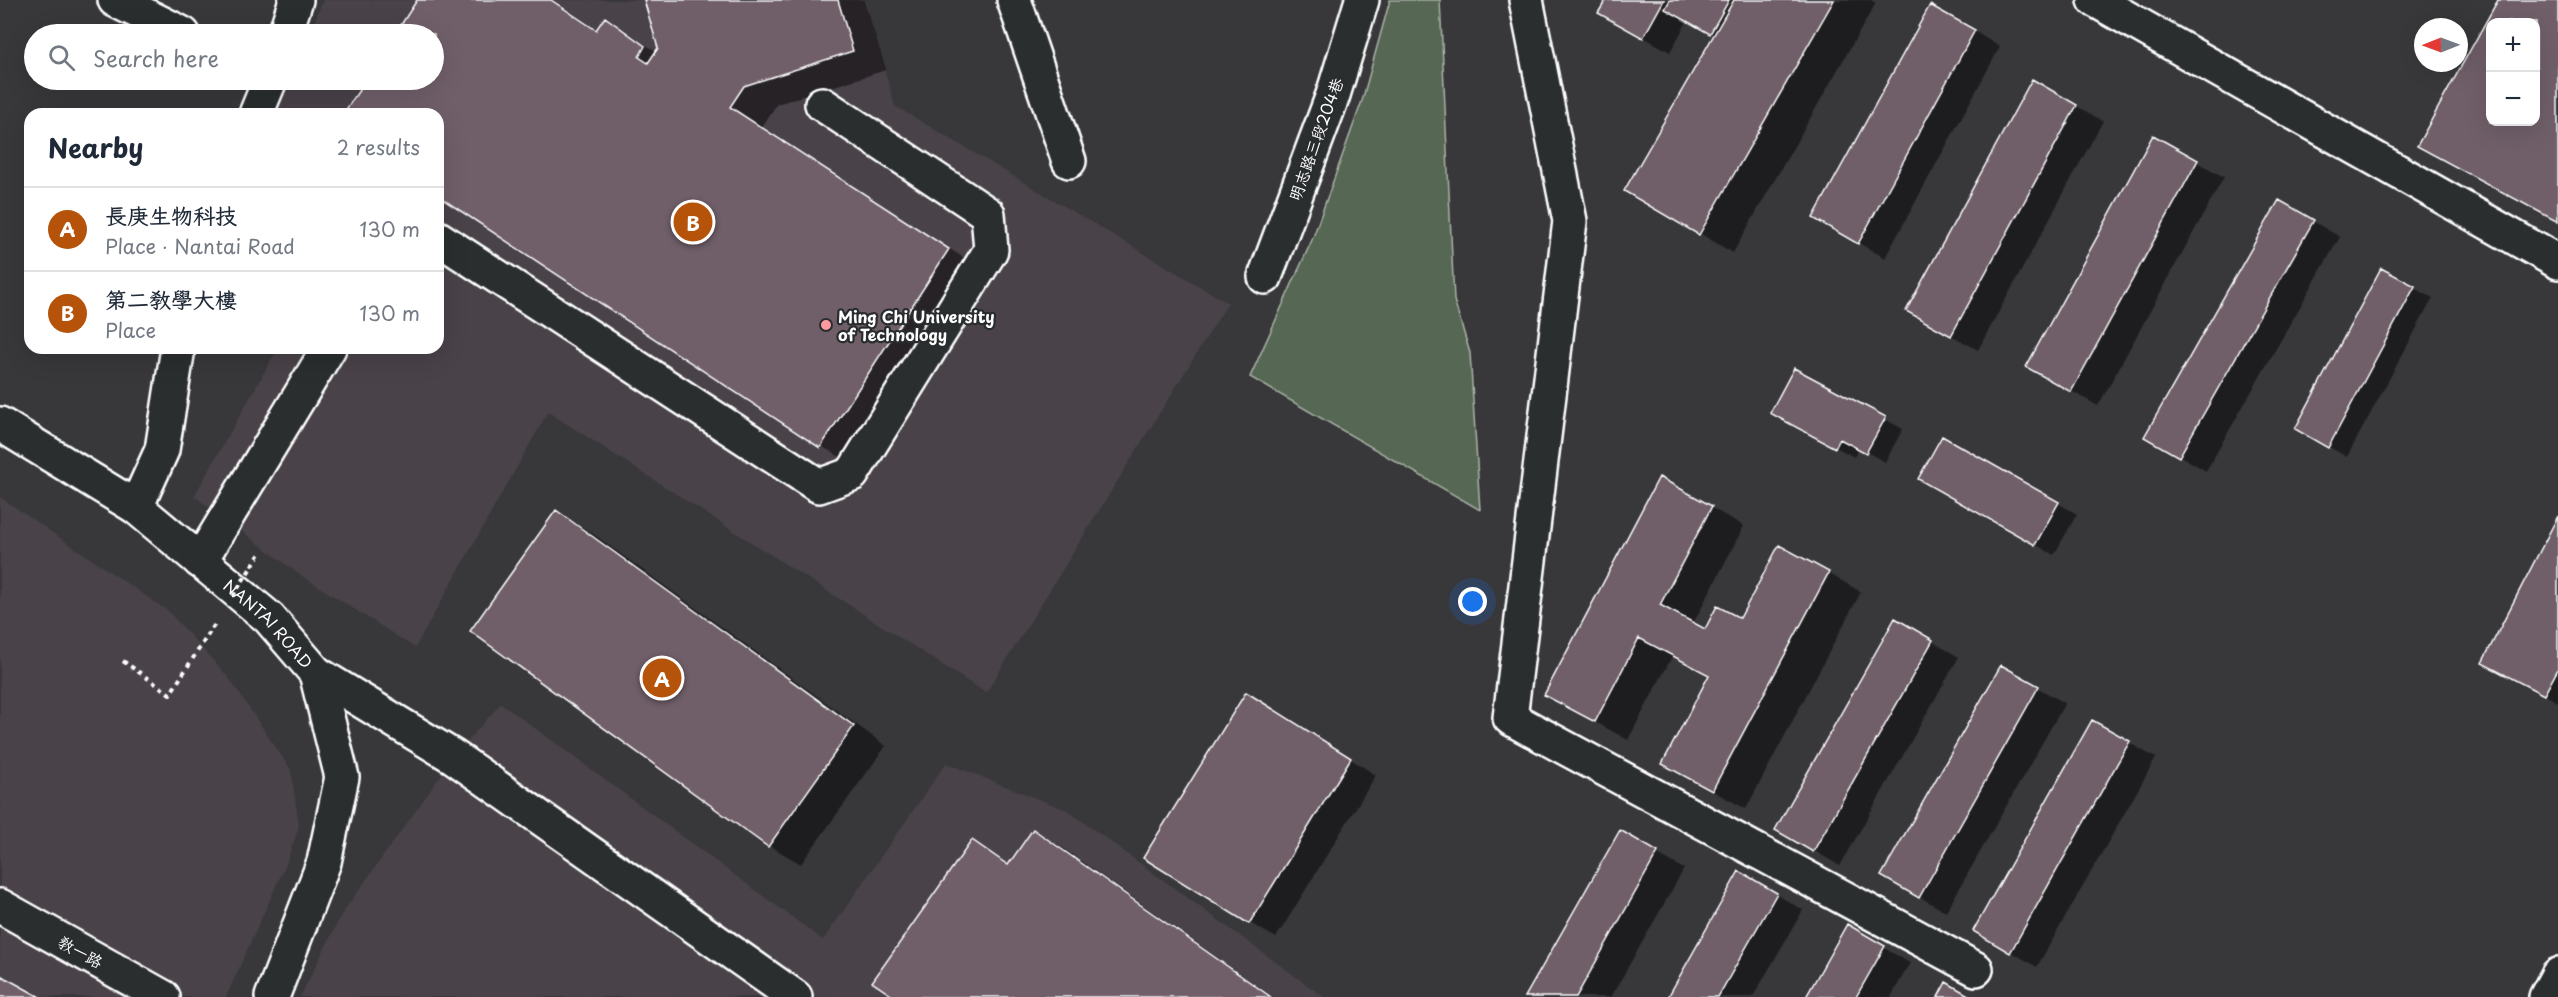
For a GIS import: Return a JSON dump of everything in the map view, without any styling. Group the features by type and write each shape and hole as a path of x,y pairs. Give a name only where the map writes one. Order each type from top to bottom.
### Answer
{"street":[{"path":"115,0 163,24"},
{"path":"288,24 296,0"},
{"path":"1014,0 1069,161"},
{"name":"明志路三段204巷","path":"1265,278 1333,95 1362,0"},
{"path":"1526,0 1570,221 1510,718 1976,969"},
{"path":"2095,0 2558,262"},
{"path":"258,108 266,90"},
{"path":"444,242 819,486 852,474 992,250 988,214 822,104"},
{"path":"136,507 162,450 177,354"},
{"path":"200,561 326,354"},
{"name":"NANTAI ROAD","path":"0,424 136,507 269,618 316,673 342,777 324,862 272,997"},
{"path":"316,673 454,757 795,997"},
{"name":"教一路","path":"0,906 163,997"},
{"path":"2546,997 2558,975"}],"path":[{"path":"227,606 261,552"},
{"path":"123,661 170,694 220,615"}],"shaded area":[{"name":"Ming Chi University of Technology","path":"323,0 865,0 895,106 1228,303 986,693 548,412 415,648 299,574 194,496 275,354 444,354 444,108 277,108 285,90 444,90 444,24 313,24"},
{"path":"0,497 168,611 229,678 291,770 299,826 287,862 226,997 0,997"},
{"path":"501,703 823,940 946,763 1067,810 1324,997 300,997 343,912 454,757"}],"green space":[{"path":"1390,0 1440,0 1454,300 1470,353 1480,510 1250,377 1312,240 1362,101"}],"building":[{"path":"417,0 551,0 596,30 605,17 645,46 639,57 648,63 658,48 644,0 838,0 853,51 744,86 730,107 949,249 820,448 444,200 444,108 347,108 359,90 444,90 444,24 401,24"},
{"path":"1606,0 1664,0 1643,38 1598,13"},
{"path":"1670,0 1729,0 1710,34 1665,9"},
{"path":"1734,0 1834,0 1699,235 1624,191"},
{"path":"2498,0 2558,0 2558,222 2417,146 2458,72 2468,72 2468,54 2486,22 2486,126 2540,126 2540,18 2488,18"},
{"path":"1930,5 1975,30 1858,244 1813,218"},
{"path":"2032,79 2077,105 1951,336 1906,311"},
{"path":"2153,135 2198,160 2071,392 2026,367"},
{"path":"2279,200 2314,220 2179,457 2144,437"},
{"path":"2381,268 2415,286 2328,448 2295,429"},
{"path":"1794,368 1886,417 1866,453 1840,439 1835,448 1770,413"},
{"path":"1942,436 2059,502 2035,545 1918,479"},
{"path":"1659,477 1712,506 1660,605 1705,629 1717,606 1740,618 1779,545 1829,572 1712,791 1662,764 1709,675 1639,638 1595,722 1544,695"},
{"path":"556,510 854,726 768,847 470,631"},
{"path":"2558,516 2558,669 2544,695 2482,663"},
{"path":"1895,618 1933,640 1813,852 1775,830"},
{"path":"2001,665 2039,686 1919,898 1881,876"},
{"path":"1246,692 1351,758 1249,924 1143,858"},
{"path":"2092,720 2130,741 2010,953 1973,931"},
{"path":"1033,829 1271,997 894,997 872,982 972,840 1008,865"},
{"path":"1620,830 1658,852 1576,997 1525,997"},
{"path":"1739,871 1777,893 1718,997 1668,997"},
{"path":"1847,924 1885,946 1856,997 1806,997"},
{"path":"0,975 40,997 0,997"},
{"path":"1946,982 1972,997 1938,997"}],"place":[{"name":"第二教學大樓","path":"693,222"},
{"name":"Ming Chi University of Technology","path":"826,325"},
{"name":"長庚生物科技","path":"662,678"}]}
